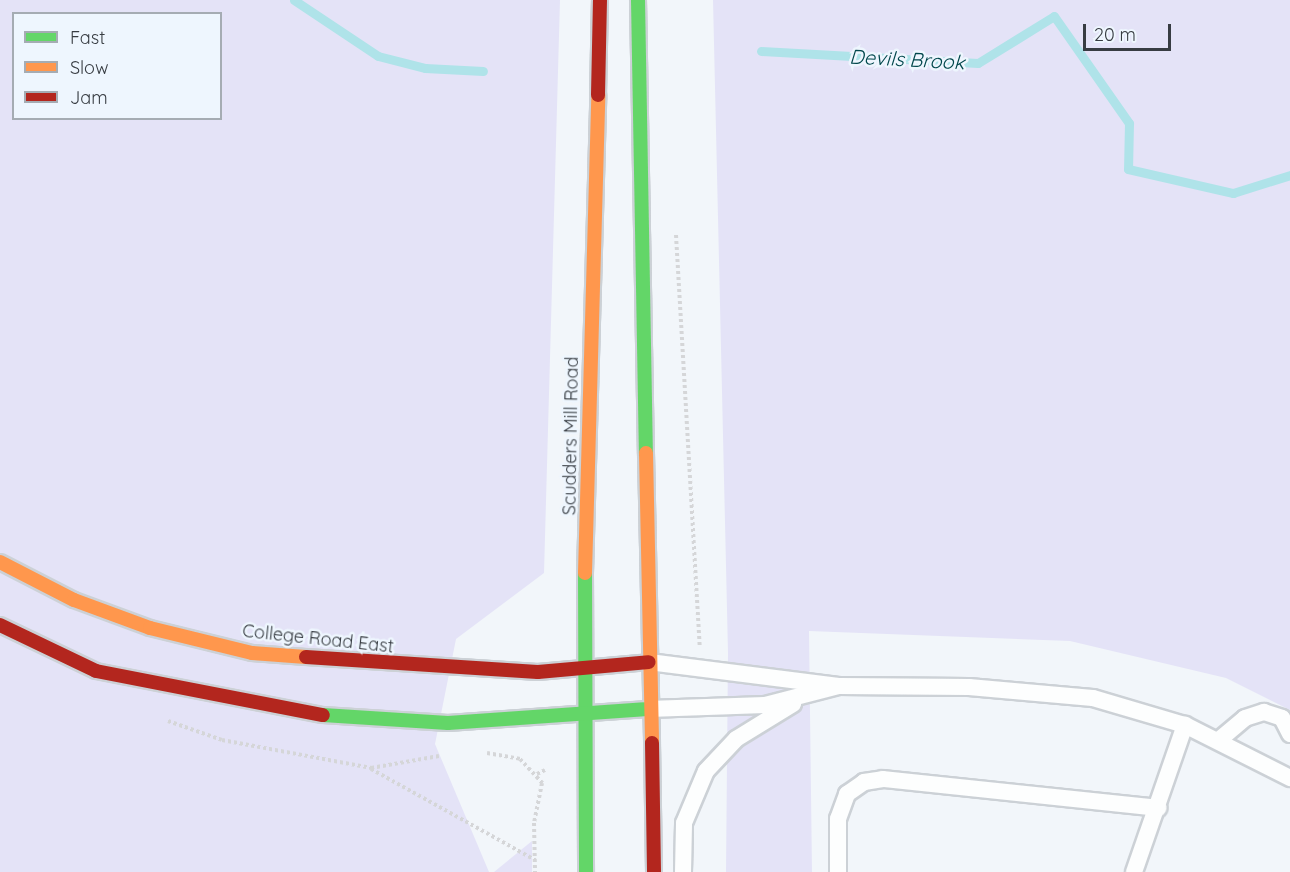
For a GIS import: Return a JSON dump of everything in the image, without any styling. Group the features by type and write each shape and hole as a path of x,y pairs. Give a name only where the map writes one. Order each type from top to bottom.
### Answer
{"main road":[{"name":"Scudders Mill Road","path":"586,872 583,668 600,0"},
{"path":"638,0 648,709 654,872"},
{"name":"College Road East","path":"0,562 74,600 150,628 252,653 538,672 649,662"},
{"path":"0,625 96,670 295,713 448,723 583,717 648,709"}],"lane":[{"path":"649,662 701,665 838,686 969,687 1094,698 1185,725 1288,772"},
{"path":"648,709 765,705 838,686"},
{"path":"683,872 684,823 706,771 761,722 838,686"},
{"path":"1219,740 1245,718 1264,712 1282,718 1290,734"},
{"path":"1134,872 1185,725"},
{"path":"838,872 838,819 847,794 864,782 884,779 1158,808"}],"path":[{"path":"676,232 701,665"},
{"path":"371,768 535,860"},
{"path":"535,872 542,783 537,774 545,770"}],"shaded area":[{"path":"0,0 560,0 544,573 456,639 435,744 489,872 0,872"},
{"path":"713,0 1290,0 1290,710 1226,678 1070,641 809,631 812,872 726,872 728,653"},
{"path":"532,841 532,872 494,872"}],"waterway":[{"name":"Devils Brook","path":"294,0 378,56 425,68 483,71"},
{"name":"Devils Brook","path":"761,51 978,63 1054,16 1129,123 1128,169 1233,193 1290,175"}],"traffic: fast":[{"path":"638,0 646,453"},
{"path":"585,573 586,872"},
{"path":"323,715 448,723 648,709"}],"traffic: slow":[{"path":"585,573 598,95"},
{"path":"646,453 652,743"},
{"path":"0,562 74,600 150,628 252,653 306,657"}],"traffic: jam":[{"path":"598,95 600,0"},
{"path":"0,625 96,671 323,715"},
{"path":"306,657 538,672 649,662"},
{"path":"652,743 654,872"}]}
